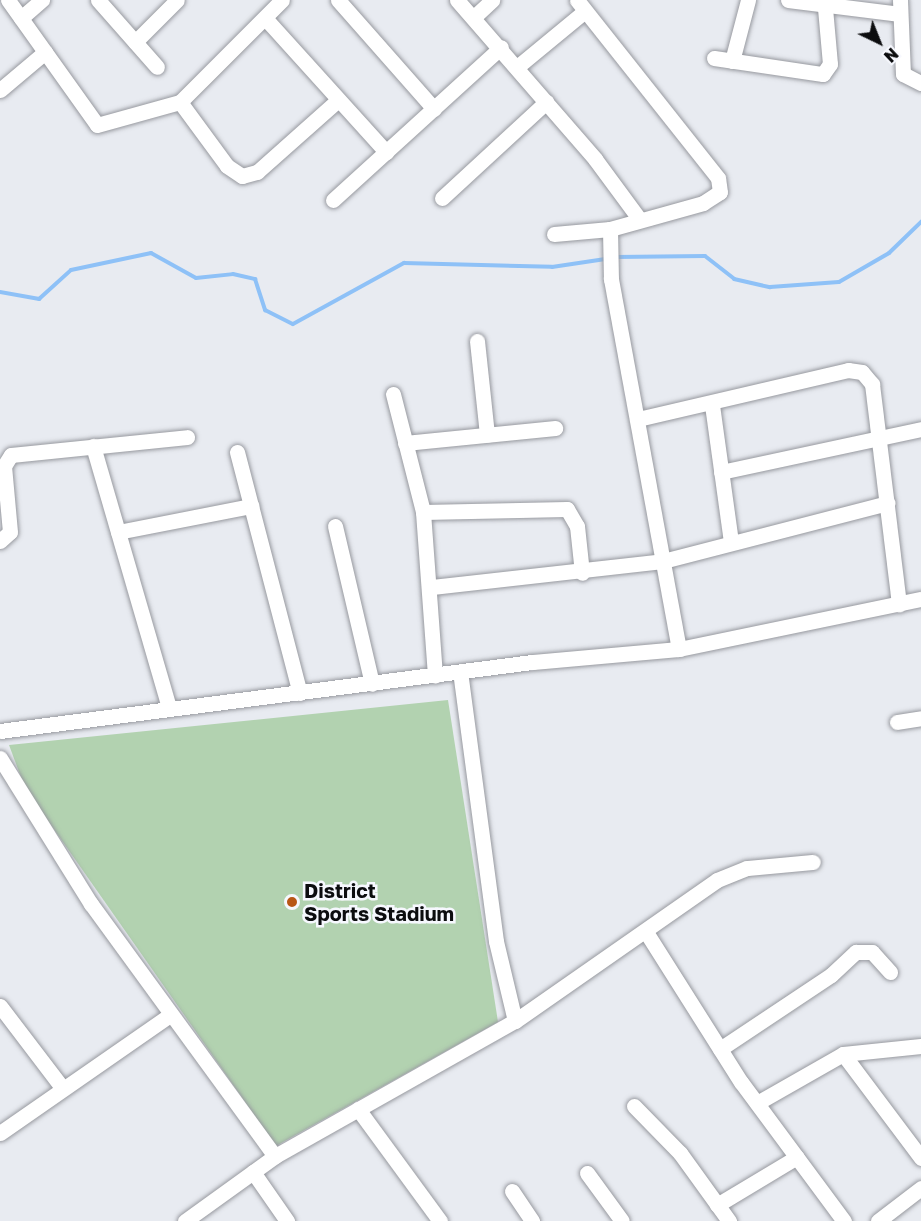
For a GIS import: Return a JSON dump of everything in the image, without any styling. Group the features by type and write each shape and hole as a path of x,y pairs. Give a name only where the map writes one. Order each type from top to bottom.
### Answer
{"street":[{"path":"8,0 97,125 180,102 282,0"},
{"path":"21,18 42,0"},
{"path":"98,0 157,67"},
{"path":"135,42 177,0"},
{"path":"339,0 434,109"},
{"path":"457,0 501,47 640,220"},
{"path":"474,17 492,0"},
{"path":"732,61 748,0"},
{"path":"788,0 825,8 900,7 903,74 921,83"},
{"path":"517,67 581,5 720,185 717,196 703,203 610,229 554,234"},
{"path":"714,58 827,73 825,8"},
{"path":"265,18 337,101 386,152"},
{"path":"333,200 501,47"},
{"path":"0,90 45,52"},
{"path":"180,102 227,166 242,176 257,172 337,101"},
{"path":"442,198 546,102"},
{"path":"610,229 611,279 679,649"},
{"path":"477,341 487,434"},
{"path":"638,419 712,405 857,370 872,384 899,604"},
{"path":"393,394 423,512 432,587 435,676"},
{"path":"712,405 731,542"},
{"path":"405,443 555,428"},
{"path":"721,472 921,429"},
{"path":"0,541 10,532 6,460 93,446 187,437"},
{"path":"93,446 169,707"},
{"path":"237,452 300,693"},
{"path":"432,587 582,573 663,561 888,503"},
{"path":"118,532 251,506"},
{"path":"423,512 567,509 577,526 582,573"},
{"path":"334,526 372,684"},
{"path":"0,731 169,707 460,672 679,649 921,599"},
{"path":"460,672 496,941 515,1021"},
{"path":"897,722 921,718"},
{"path":"0,758 91,904 275,1156"},
{"path":"185,1221 275,1156 515,1021 733,872 813,862"},
{"path":"646,932 720,1049 844,1221"},
{"path":"720,1049 831,975 856,952 872,952 890,972"},
{"path":"0,1006 61,1086"},
{"path":"0,1133 61,1086 171,1014"},
{"path":"757,1103 843,1054 921,1046"},
{"path":"843,1054 921,1158"},
{"path":"634,1106 729,1221"},
{"path":"358,1109 440,1221"},
{"path":"717,1204 797,1157"},
{"path":"253,1172 287,1221"},
{"path":"587,1173 621,1221"},
{"path":"878,1221 921,1188"},
{"path":"512,1191 532,1221"}],"green space":[{"name":"District Sports Stadium","path":"448,700 498,1022 276,1146 25,788 9,745"}],"waterway":[{"path":"616,257 705,256 734,279 770,287 839,282 889,253 921,222"},
{"path":"0,292 39,299 71,270 151,253 196,278 233,274 255,279 265,310 293,324 404,263 552,267 605,259"}],"place":[{"name":"District Sports Stadium","path":"292,902"}]}
